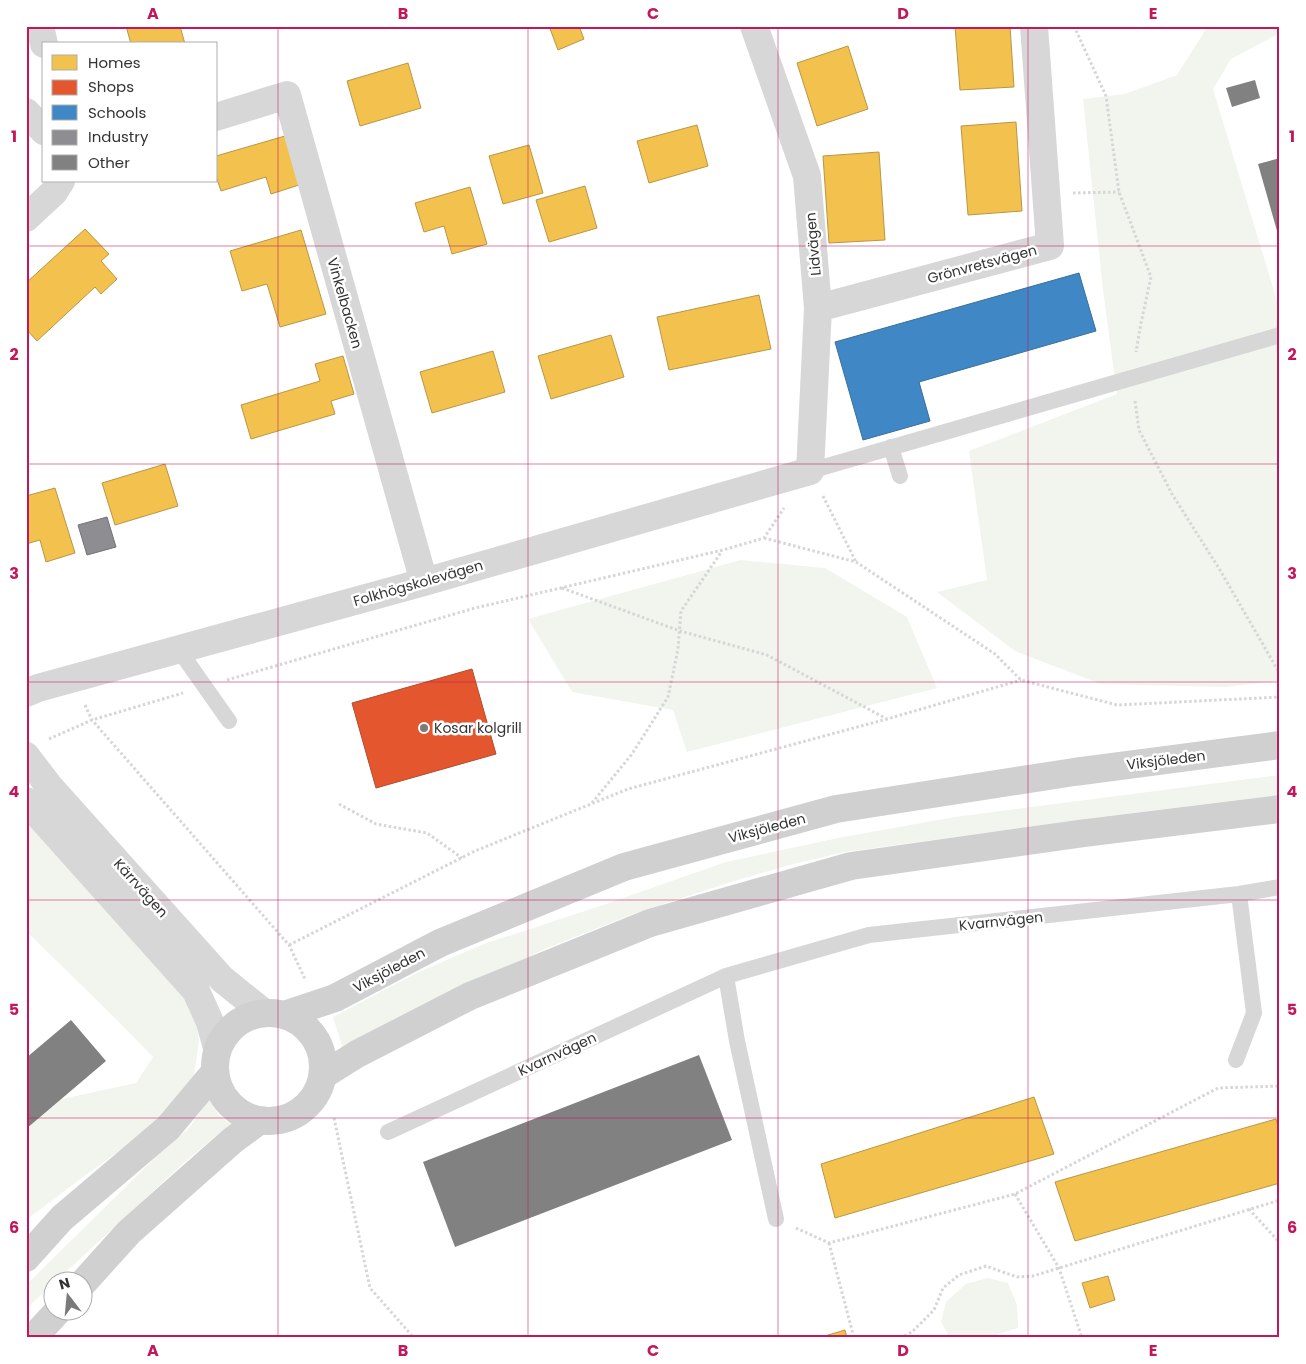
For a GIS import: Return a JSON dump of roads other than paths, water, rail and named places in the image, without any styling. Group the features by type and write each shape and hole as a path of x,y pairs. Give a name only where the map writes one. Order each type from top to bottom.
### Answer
{"main road":[{"name":"Viksjöleden","path":"273,1013 335,998 440,943 624,868 836,809 1074,772 1280,745"},
{"path":"322,1076 357,1054 470,996 650,923 842,869 1085,833 1280,809"},
{"path":"26,1258 62,1218 168,1128 216,1061 232,1027 273,1013 302,1025 316,1041 322,1058 322,1076 318,1091 307,1106 287,1118 259,1121 236,1111 223,1097 216,1061"},
{"path":"92,1273 129,1232 233,1140 259,1121"},
{"path":"33,1338 48,1322"}],"street":[{"path":"40,26 44,42"},
{"name":"Lidvägen","path":"754,26 806,176 818,308 810,471"},
{"name":"Grönvretsvägen","path":"818,308 1050,246 1034,26"},
{"name":"Vinkelbacken","path":"218,116 287,95 424,582"},
{"path":"26,112 42,129"},
{"path":"26,218 54,192 60,182"},
{"name":"Folkhögskolevägen","path":"26,693 38,688 424,582 810,471"},
{"name":"Kärrvägen","path":"34,749 49,786 222,979 273,1013"},
{"name":"Kärrvägen","path":"26,801 196,991 210,1022 216,1061"}],"lane":[{"path":"810,471 1280,335"},
{"path":"892,447 900,476"},
{"path":"178,650 229,721"},
{"name":"Kvarnvägen","path":"388,1132 726,976 869,935 1239,894 1280,887"},
{"path":"1236,1060 1254,1013 1239,894"},
{"path":"726,976 737,1041 776,1219"}],"place":[{"name":"Kosar kolgrill","path":"424,728"}]}
